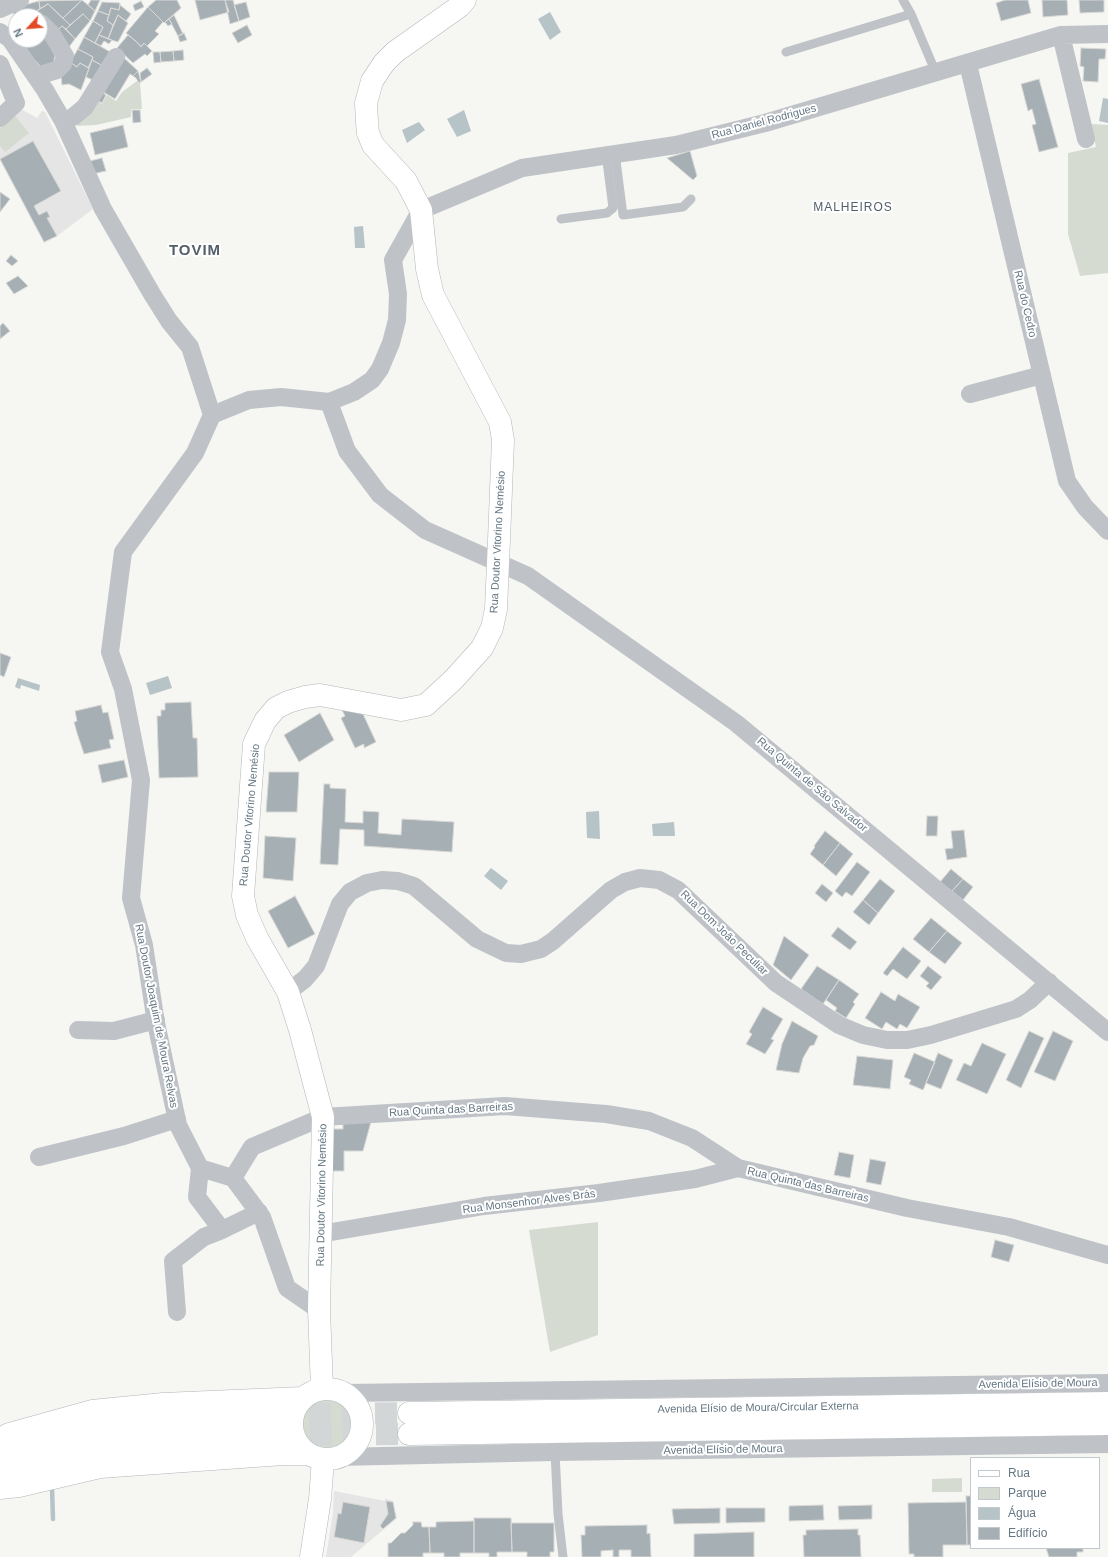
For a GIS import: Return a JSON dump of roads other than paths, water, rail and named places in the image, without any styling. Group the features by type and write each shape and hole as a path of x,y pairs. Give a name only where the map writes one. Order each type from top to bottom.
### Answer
{"main road":[{"path":"421,210 406,181 373,145 368,133 366,103 372,81 384,63 395,52 460,6 465,0"},
{"name":"Rua Doutor Vitorino Nemésio","path":"313,1393 319,1310 323,1117 300,1030 288,992 257,938 247,915 243,896 254,744 265,721 276,708 288,702 305,697 320,695 401,710 426,704 454,680 482,648 492,628 496,609 503,440 500,422 433,295 427,269 421,210"},
{"path":"0,1439 9,1434 92,1411 313,1393 333,1389 344,1393 353,1400 359,1410 362,1421 361,1432 357,1443 349,1452 323,1457 275,1454 100,1467 19,1486 0,1488"},
{"path":"313,1393 297,1406 293,1416 292,1427 295,1438 300,1447 323,1457"},
{"name":"Avenida Elísio de Moura/Circular Externa","path":"1108,1403 409,1423 1108,1424"},
{"path":"0,1456 92,1430 166,1420 276,1425 170,1442 94,1451 0,1477"},
{"path":"311,1557 320,1499 323,1457"}],"street":[{"path":"0,9 20,0"},
{"path":"36,76 57,70 62,64 65,56 48,30"},
{"name":"Rua Daniel Rodrigues","path":"421,210 522,168 611,154 676,146 765,123 968,64 1061,35 1108,34"},
{"path":"1061,35 1086,139"},
{"path":"17,48 63,121 103,210 152,294 169,320 190,347 212,416 249,400 281,397 329,402 354,392 372,380 380,370 391,343 397,320 398,294 393,260 421,210"},
{"path":"63,121 73,117 85,107 116,57"},
{"path":"0,64 16,103 0,118"},
{"name":"Rua do Cedro","path":"968,64 1067,481 1085,507 1108,531"},
{"path":"970,394 1042,375"},
{"name":"Rua Quinta de São Salvador","path":"329,402 347,451 380,495 425,530 528,576 736,723 1108,1032"},
{"name":"Rua Doutor Joaquim de Moura Relvas","path":"200,1168 177,1119 156,1020 144,945 131,898 141,780 123,689 110,652 123,552 195,453 212,416"},
{"name":"Rua Dom João Peculiar","path":"288,992 305,979 316,966 340,904 350,892 367,883 382,880 398,881 414,886 477,939 506,953 521,954 541,949 553,942 611,890 625,882 640,878 660,880 678,890 776,983 839,1025 863,1034 887,1040 907,1040 931,1035 1016,1009 1030,1000 1049,982"},
{"path":"78,1030 114,1031 156,1020"},
{"name":"Rua Quinta das Barreiras","path":"232,1178 252,1147 323,1117 505,1106 606,1114 649,1121 692,1138 738,1168 907,1208 1009,1227 1108,1255"},
{"path":"39,1157 124,1136 177,1119"},
{"path":"222,1230 196,1197 200,1168 232,1178 262,1217 287,1288 319,1310"},
{"name":"Rua Monsenhor Alves Brás","path":"320,1234 484,1206 599,1193 695,1179 738,1168"},
{"path":"177,1312 173,1261 204,1237 259,1212"},
{"name":"Avenida Elísio de Moura","path":"344,1393 1108,1383"},
{"name":"Avenida Elísio de Moura","path":"323,1457 1108,1444"}],"lane":[{"path":"902,0 911,14 936,73"},
{"path":"786,52 911,14"},
{"path":"611,154 623,214 684,207 691,199"},
{"path":"561,219 607,213 613,208 611,154"},
{"path":"555,1452 558,1514 564,1556"}],"water":[{"path":"550,12 561,32 550,40 538,19"},
{"path":"1103,98 1108,99 1108,123 1099,121"},
{"path":"464,110 471,131 457,137 447,119"},
{"path":"419,122 425,130 407,143 402,130"},
{"path":"363,226 365,248 355,248 354,227"},
{"path":"168,676 172,688 150,695 146,683"},
{"path":"18,678 40,685 39,691 21,685 20,689 15,687"},
{"path":"599,811 600,839 587,838 586,812"},
{"path":"674,822 675,836 653,836 652,824"},
{"path":"491,868 508,881 501,890 484,876"}],"waterway":[{"path":"52,1488 53,1519"}],"tunnel":[{"path":"276,1415 409,1413"},
{"path":"277,1435 409,1434"}],"district":[{"name":"MALHEIROS","path":"853,208"},
{"name":"TOVIM","path":"195,251"}]}
